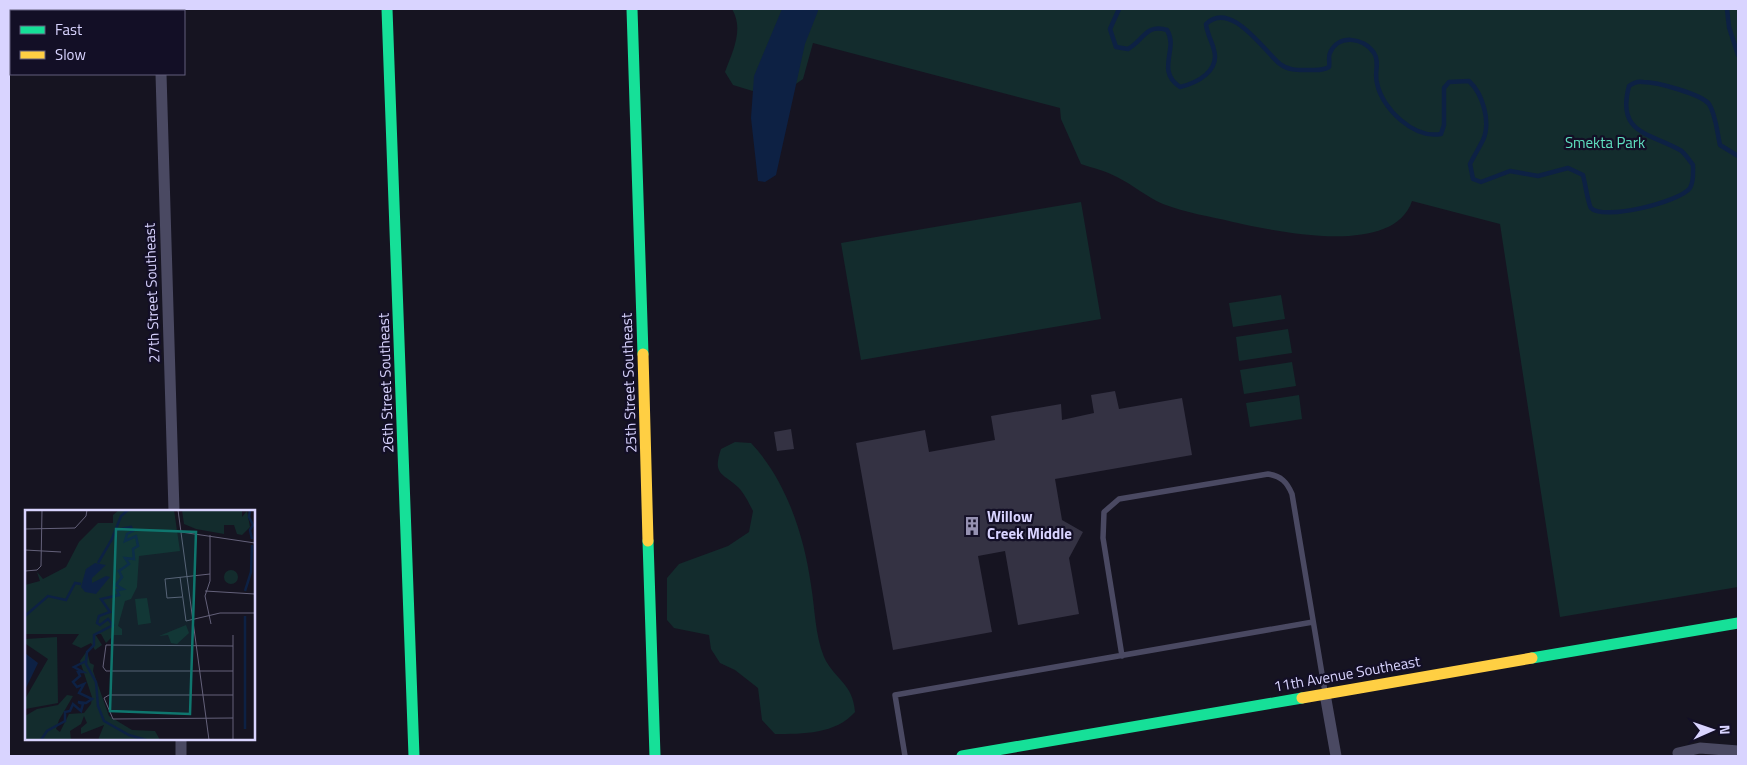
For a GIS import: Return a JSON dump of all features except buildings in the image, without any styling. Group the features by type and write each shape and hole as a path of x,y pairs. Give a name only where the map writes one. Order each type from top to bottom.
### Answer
{"street":[{"name":"26th Street Southeast","path":"387,9 414,756"},
{"name":"25th Street Southeast","path":"632,9 655,756"},
{"name":"27th Street Southeast","path":"160,75 174,510"},
{"name":"11th Avenue Southeast","path":"962,756 1738,623"},
{"path":"1326,694 1336,756"},
{"path":"181,740 181,756"},
{"path":"1678,753 1700,748 1738,751"}],"lane":[{"path":"1122,656 1103,538 1104,512 1119,499 1268,474 1277,476 1288,486 1295,506 1326,694"},
{"path":"905,756 895,695 1313,622"}],"green space":[{"name":"Smekta Park","path":"732,9 1738,9 1738,587 1560,617 1500,224 1412,201 1401,219 1382,230 1358,235 1331,236 1276,231 1189,212 1163,204 1113,175 1081,164 1061,119 1060,108 813,43 803,79 790,88 756,92 733,85 725,72 734,48 737,32 737,24"},
{"path":"1081,202 1101,319 861,360 841,243"},
{"path":"1281,295 1285,319 1233,327 1229,303"},
{"path":"1288,329 1292,353 1239,361 1236,337"},
{"path":"1292,362 1296,386 1244,394 1240,370"},
{"path":"1299,395 1302,419 1250,427 1246,403"},
{"path":"735,442 751,443 774,474 792,509 808,566 821,649 828,664 847,688 854,702 855,712 838,725 829,729 808,733 775,734 762,720 758,688 735,670 720,663 711,649 709,635 674,628 667,620 667,578 679,564 728,546 749,532 753,511 740,489 718,469 721,449"}],"water":[{"path":"782,9 818,9 818,11 805,44 776,175 765,182 758,181 751,118 754,76"}],"waterway":[{"path":"1119,9 1110,29 1116,47 1128,49 1149,31 1160,28 1167,30 1171,45 1169,74 1180,87 1206,75 1214,64 1214,50 1206,24 1216,18 1226,18 1236,22 1256,39 1280,64 1294,70 1322,70 1329,67 1330,53 1334,47 1345,40 1364,44 1376,56 1377,83 1385,103 1401,120 1420,132 1441,134 1444,125 1444,88 1449,82 1469,81 1482,101 1486,117 1483,140 1470,164 1473,179 1481,182 1510,171 1538,176 1568,168 1583,175 1590,206 1598,211 1625,211 1657,204 1683,193 1690,188 1692,183 1693,165 1684,153 1638,130 1632,123 1627,114 1626,102 1629,86 1634,83 1668,86 1704,100 1709,104 1713,113 1720,145 1738,156"},
{"path":"1727,9 1729,27 1738,55"}],"traffic: fast":[{"path":"387,9 414,756"},
{"path":"632,9 643,354"},
{"path":"648,541 655,756"},
{"path":"1532,658 1738,623"},
{"path":"962,756 1302,698"}],"traffic: slow":[{"path":"643,354 648,541"},
{"path":"1302,698 1532,658"}],"place":[{"name":"Willow Creek Middle","path":"972,526"}]}
